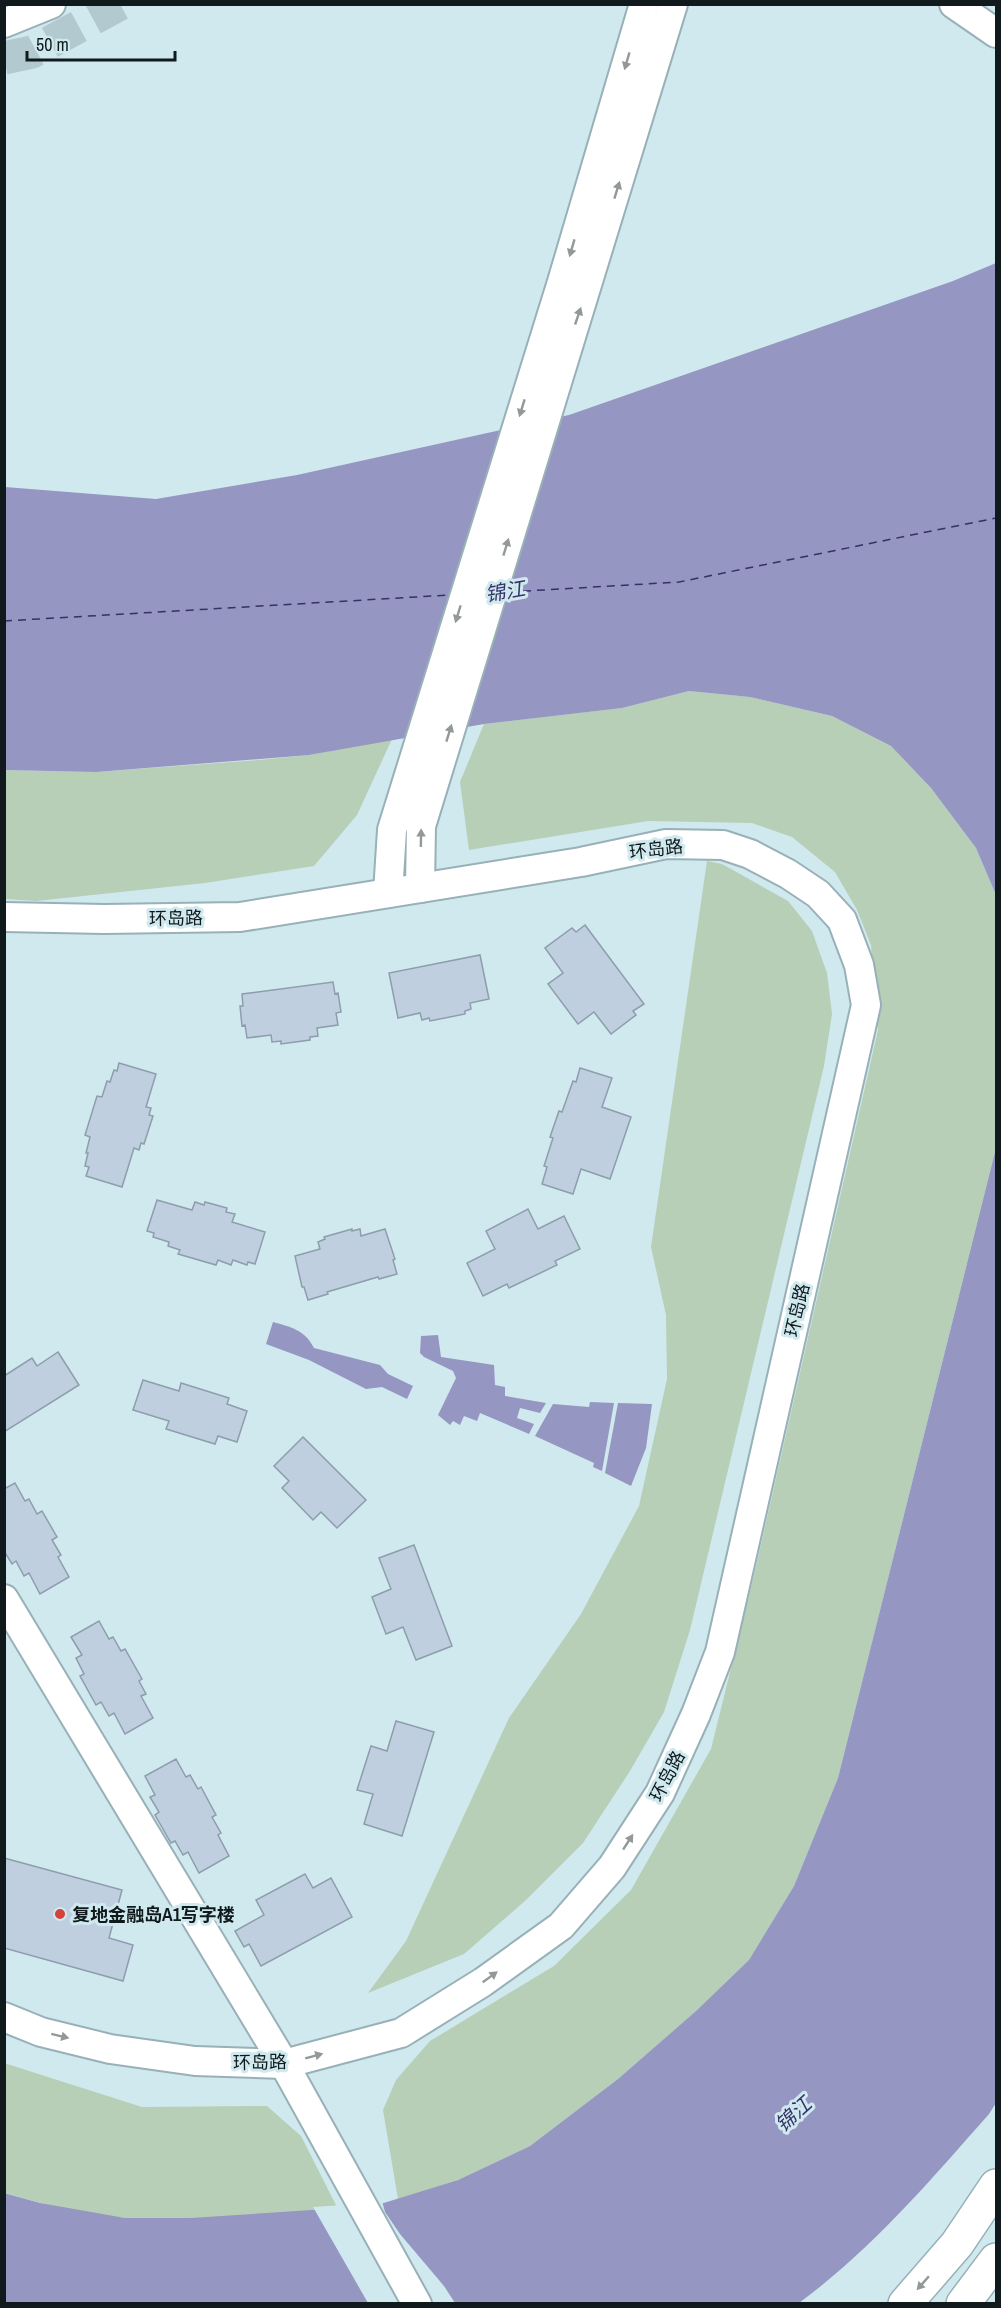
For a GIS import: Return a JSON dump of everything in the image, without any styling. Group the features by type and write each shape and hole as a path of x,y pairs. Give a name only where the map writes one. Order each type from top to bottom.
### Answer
{"main road":[{"path":"957,2244 996,2186"},
{"path":"905,2304 996,2202"},
{"path":"963,2304 996,2260"}],"street":[{"path":"4,23 51,4"},
{"path":"387,893 392,830 402,795 644,4"},
{"path":"420,888 421,826 673,4"},
{"path":"954,4 996,33"},
{"name":"环岛路","path":"4,917 104,919 240,917 581,862 666,844 723,845 750,854 788,874 818,894 842,920 860,965 866,1005 720,1652 696,1714 660,1793 612,1868 561,1926 483,1982 401,2033 284,2064 195,2061 110,2049 41,2032 4,2017"},
{"path":"4,1599 284,2064 417,2304"}],"green space":[{"path":"689,691 750,697 832,716 891,746 931,788 976,848 996,895 996,1148 838,1778 794,1886 749,1960 696,2011 618,2079 530,2146 458,2180 398,2199 383,2110 396,2080 430,2041 554,1966 631,1890 711,1749 755,1571 878,1030 871,945 857,910 835,872 792,837 752,823 648,821 469,850 460,782 484,724 622,708"},
{"path":"392,739 357,815 314,866 205,883 36,901 5,899 4,770 96,772 259,760 309,755"},
{"path":"707,861 722,864 788,901 812,931 827,973 832,1014 824,1066 690,1630 664,1712 630,1771 583,1843 526,1900 464,1954 368,1993 406,1941 509,1718 581,1614 639,1506 667,1379 666,1315 651,1247"},
{"path":"4,2063 142,2107 267,2106 301,2136 338,2209 205,2218 126,2218 65,2208 5,2193"}],"water":[{"name":"锦江","path":"996,263 996,895 976,848 931,788 891,746 832,716 750,697 689,691 622,708 484,724 309,755 96,772 5,770 5,487 156,499 297,475 569,415 953,281"},
{"name":"锦江","path":"996,1148 996,2103 989,2114 875,2238 851,2261 799,2303 5,2304 4,2193 40,2203 125,2218 191,2218 374,2206 458,2180 530,2146 618,2079 696,2011 749,1960 794,1886 838,1778"},
{"path":"273,1322 302,1333 314,1348 380,1365 388,1374 413,1386 407,1399 382,1387 366,1389 309,1360 266,1344"},
{"path":"438,1335 441,1357 494,1365 495,1385 505,1387 505,1396 546,1403 540,1413 520,1408 517,1418 534,1424 529,1434 480,1413 477,1421 464,1416 460,1425 453,1421 450,1425 438,1415 456,1378 453,1371 420,1353 421,1336"},
{"path":"590,1402 614,1403 602,1471 593,1467 594,1463 535,1436 553,1404 589,1407"},
{"path":"618,1403 652,1404 646,1448 631,1486 605,1473"}],"pier":[{"path":"382,2201 385,2212 400,2234 444,2286 455,2303 368,2303 313,2207"}],"building":[{"path":"585,925 644,1004 633,1011 636,1015 611,1034 594,1012 578,1024 548,984 563,973 545,948 572,928 576,932"},
{"path":"480,955 489,999 470,1003 471,1009 465,1011 465,1014 430,1021 429,1018 422,1020 420,1013 398,1018 389,973"},
{"path":"333,982 335,994 338,993 341,1012 336,1013 338,1025 317,1028 318,1036 310,1037 310,1040 281,1044 281,1041 272,1042 271,1035 247,1038 245,1025 242,1026 240,1006 243,1006 242,994"},
{"path":"119,1063 156,1074 146,1107 151,1108 149,1115 153,1116 144,1144 141,1143 139,1150 134,1148 122,1187 86,1176 89,1167 85,1166 90,1137 85,1135 97,1096 102,1097 107,1081 110,1082"},
{"path":"580,1068 612,1078 602,1107 631,1117 610,1179 581,1169 573,1194 542,1184 547,1167 544,1166 553,1138 550,1137 559,1111 562,1112"},
{"path":"157,1200 192,1210 195,1202 204,1205 205,1202 227,1208 226,1212 235,1214 232,1222 265,1232 255,1264 248,1262 247,1265 233,1260 231,1265 218,1260 216,1265 178,1254 180,1250 168,1246 169,1242 153,1237 154,1233 147,1231"},
{"path":"528,1209 538,1229 564,1216 580,1249 555,1261 557,1265 509,1288 507,1284 483,1296 467,1263 495,1249 486,1231"},
{"path":"352,1229 352,1231 360,1229 361,1236 385,1229 395,1259 393,1260 397,1274 379,1279 378,1277 308,1300 304,1287 302,1287 295,1256 320,1249 318,1242 325,1239 324,1237"},
{"path":"58,1352 79,1385 4,1432 4,1376 32,1358 37,1366"},
{"path":"143,1380 179,1391 181,1383 229,1398 227,1404 247,1411 237,1442 218,1436 215,1444 166,1429 169,1421 133,1410"},
{"path":"303,1437 366,1500 337,1528 321,1512 313,1520 282,1488 289,1481 274,1466"},
{"path":"15,1483 25,1501 29,1499 37,1514 42,1511 57,1537 52,1540 61,1555 58,1557 69,1577 40,1594 29,1573 24,1576 16,1561 12,1564 4,1551 4,1489"},
{"path":"414,1545 452,1646 416,1660 403,1627 386,1634 372,1597 391,1589 379,1558"},
{"path":"99,1621 109,1639 113,1637 121,1651 125,1649 142,1679 139,1681 146,1694 141,1696 153,1718 125,1734 114,1713 109,1716 101,1702 96,1705 80,1676 84,1674 76,1658 82,1655 71,1637"},
{"path":"396,1721 434,1732 402,1836 364,1824 373,1794 357,1790 371,1746 387,1751"},
{"path":"176,1759 186,1777 190,1775 198,1789 201,1787 216,1815 212,1817 221,1833 218,1835 229,1856 199,1873 188,1852 183,1855 175,1841 171,1843 155,1815 159,1812 150,1797 155,1795 145,1776"},
{"name":"复地金融岛A1写字楼","path":"4,1858 122,1890 109,1938 133,1945 123,1981 4,1948"},
{"path":"305,1874 313,1888 331,1878 352,1917 261,1966 249,1944 244,1947 235,1931 264,1915 256,1900"}],"ferry route":[{"path":"509,592 679,582 996,518"},
{"path":"4,621 450,595"}],"tunnel":[{"path":"4,58 32,52 120,4"}],"place":[{"name":"复地金融岛A1写字楼","path":"60,1914"}]}
